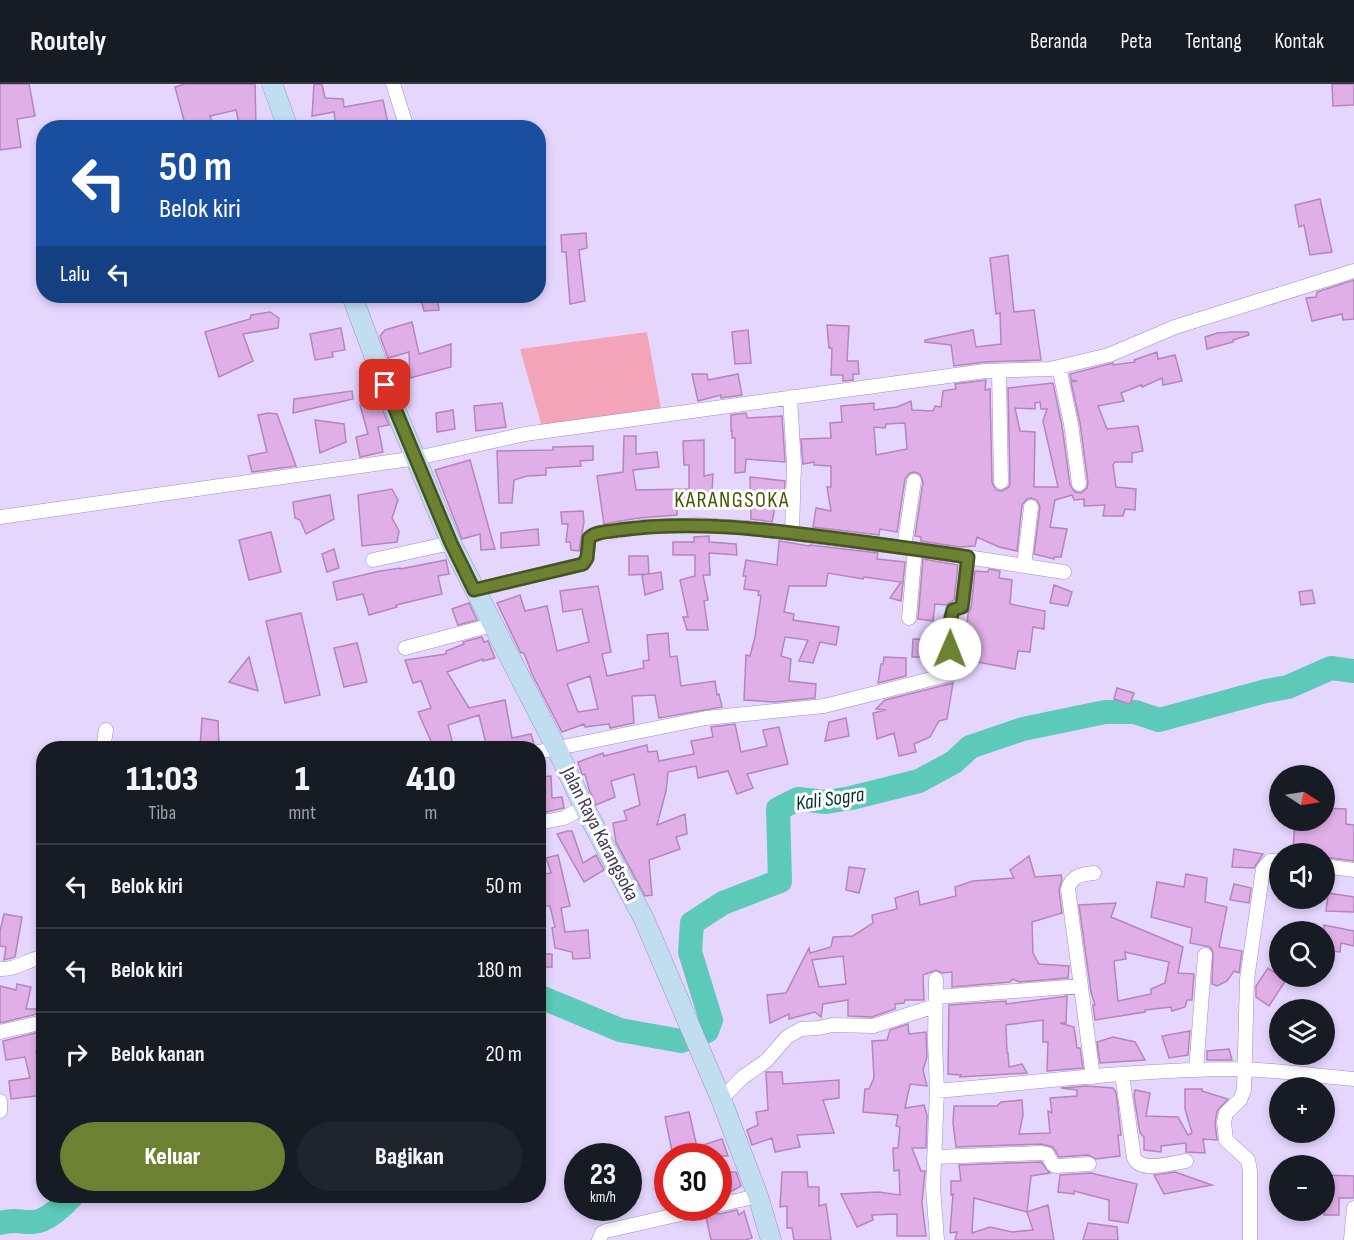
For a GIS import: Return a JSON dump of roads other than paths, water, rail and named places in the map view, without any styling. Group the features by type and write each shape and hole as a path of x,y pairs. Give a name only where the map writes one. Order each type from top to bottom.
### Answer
{"main road":[{"path":"272,84 285,120"},
{"name":"Jalan Raya Karangsoka","path":"355,303 385,385 451,543 492,625 544,741"},
{"name":"Jalan Raya Karangsoka","path":"548,751 584,807 644,919 721,1099 758,1196 771,1240"}],"street":[{"path":"393,84 404,120"},
{"path":"0,517 417,458 525,434 985,371 1050,369 1109,355 1175,327 1354,271"},
{"path":"1059,367 1071,424 1079,484"},
{"path":"999,371 1001,482"},
{"path":"790,397 794,465 792,533"},
{"path":"909,618 909,548 914,481"},
{"path":"1024,566 1031,507"},
{"path":"474,590 583,564 587,558 589,538 595,534 639,527 699,525 748,528 909,548 1064,572"},
{"path":"373,560 451,543"},
{"path":"950,649 950,616 953,610 962,607 968,557"},
{"path":"405,648 492,625"},
{"path":"548,751 706,718 824,706 951,675 952,672"},
{"path":"104,741 106,730"},
{"path":"546,821 564,818 584,807"},
{"path":"1250,1240 1248,1160 1226,1140 1224,1122 1226,1113 1240,1100 1244,1090 1247,979 1260,885 1266,864 1269,862"},
{"path":"1335,868 1354,870"},
{"path":"1094,873 1074,878 1068,889 1094,1077"},
{"path":"1196,1070 1205,955"},
{"path":"0,969 11,970 36,958"},
{"path":"936,979 938,1091 933,1186 937,1240"},
{"path":"721,1099 743,1077 766,1061 787,1037 801,1029 832,1025 873,1026 935,1001 1081,986"},
{"path":"0,1032 36,1024"},
{"path":"938,1091 1122,1074 1196,1070 1243,1069 1354,1079"},
{"path":"1122,1074 1136,1162 1143,1166 1186,1161"},
{"path":"0,1101 0,1111"},
{"path":"935,1156 1040,1153 1047,1154 1053,1165 1057,1166 1089,1164"},
{"path":"732,1202 758,1196"},
{"path":"1351,1240 1354,1208"},
{"path":"599,1240 606,1231 654,1220"}],"waterway":[{"name":"Kali Sogra","path":"546,999 620,1030 681,1041 707,1031 711,1020 690,952 692,923 723,903 780,881 778,809 798,799 826,802 919,781 954,762 970,747 1023,729 1105,712 1135,712 1159,720 1288,687 1331,668 1354,671"},
{"name":"Kali Sogra","path":"0,1223 38,1221 65,1203"}],"district":[{"name":"KARANGSOKA","path":"732,500"}]}
